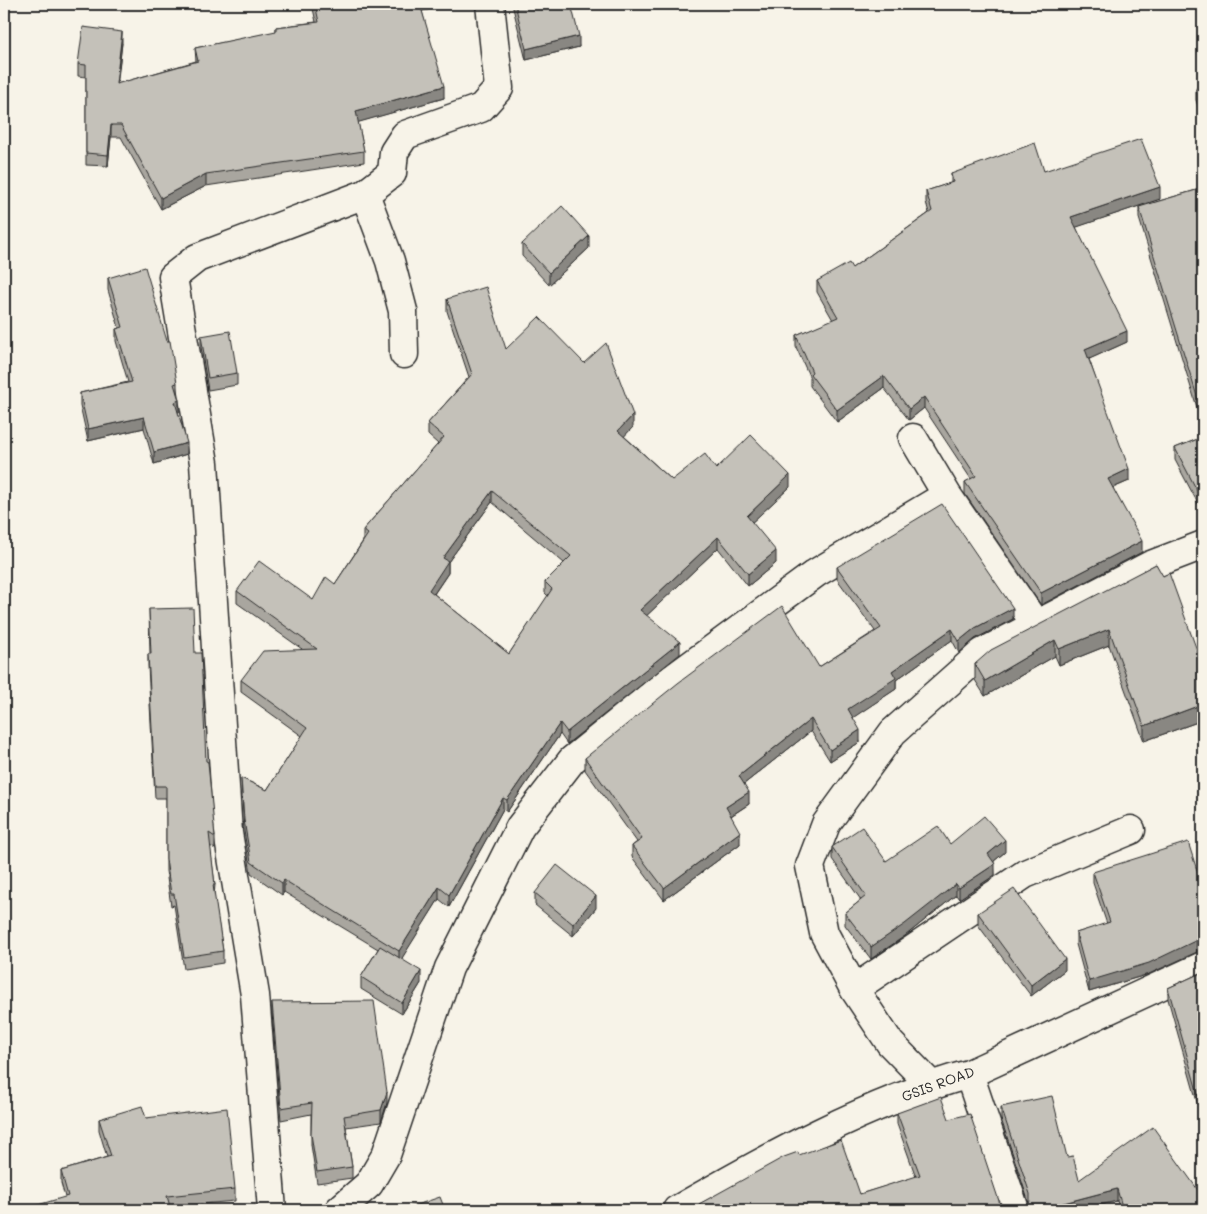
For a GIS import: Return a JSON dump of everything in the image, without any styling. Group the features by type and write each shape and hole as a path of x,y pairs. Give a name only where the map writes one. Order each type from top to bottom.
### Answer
{"street":[{"path":"272,1210 255,995 228,833 204,463 173,277 197,258 365,194 392,173 394,152 405,135 482,108 498,88 490,4"},
{"path":"365,194 390,261 403,311 404,354"},
{"path":"913,438 947,496 1037,626"},
{"path":"339,1210 369,1184 386,1155 449,968 520,827 572,760 668,682 816,573 947,496"},
{"path":"931,1085 890,1043 854,989 824,933 810,866 826,824 893,732 982,653 1152,565 1203,545"},
{"path":"854,989 1025,874 1131,830"},
{"name":"GSIS ROAD","path":"677,1210 733,1178 827,1130 931,1085 969,1074 1203,966"},
{"path":"969,1074 1015,1210"}],"building":[{"path":"315,4 420,4 444,86 356,111 364,151 206,174 161,198 121,125 111,125 108,155 86,153 86,65 78,64 83,27 122,32 116,84 198,61 195,48 276,31 276,27 319,22"},
{"path":"515,4 571,4 579,36 526,49"},
{"path":"1203,80 1203,110 1196,89"},
{"path":"1141,139 1160,187 1071,217 1127,331 1085,349 1129,469 1108,479 1142,541 1041,593 965,482 976,476 924,397 909,409 884,376 837,410 810,374 812,372 796,335 838,317 817,281 849,263 852,268 932,211 926,191 953,182 951,174 1035,143 1044,171"},
{"path":"1203,188 1203,416 1139,207"},
{"path":"562,206 589,236 549,273 522,244"},
{"path":"145,267 167,341 170,341 177,383 174,384 179,400 175,402 187,443 154,452 144,417 88,429 80,393 132,382 116,329 123,327 108,278"},
{"path":"486,287 506,349 539,317 584,363 606,343 633,415 618,431 672,480 705,454 716,469 751,435 790,475 747,516 776,551 748,574 718,537 640,610 680,642 567,732 560,723 507,800 503,798 449,895 439,887 399,951 284,880 282,883 251,862 244,820 241,778 267,790 307,728 241,680 263,651 317,649 237,591 259,561 313,600 326,577 335,584 368,534 363,530 444,437 428,423 472,374 447,299","holes":["492,491 571,556 545,582 552,589 509,654 429,590 448,561 443,558"]},
{"path":"230,331 237,373 208,378 201,336"},
{"path":"1203,437 1203,502 1175,448"},
{"path":"942,504 1013,608 975,628 959,641 952,629 892,671 896,678 848,709 860,730 830,750 811,719 739,776 749,792 726,807 740,832 664,888 632,846 642,839 585,758 678,683 782,606 819,667 881,628 837,567"},
{"path":"1156,564 1163,576 1169,573 1203,667 1203,704 1144,726 1109,629 1059,649 1055,640 985,681 975,664 991,650"},
{"path":"193,608 195,653 201,653 206,761 208,762 215,837 209,833 215,885 213,885 223,951 184,957 174,894 171,894 166,859 166,786 155,786 148,654 151,654 149,609"},
{"path":"984,816 1005,840 988,854 995,864 959,888 956,884 905,924 871,947 845,913 866,896 832,847 862,827 886,861 938,826 950,844"},
{"path":"1188,842 1203,889 1203,940 1197,940 1149,963 1089,981 1076,933 1110,922 1093,872"},
{"path":"557,865 596,896 573,924 535,893"},
{"path":"1014,889 1065,959 1031,985 978,913"},
{"path":"380,946 421,971 402,1003 361,977"},
{"path":"1203,972 1203,1112 1168,988"},
{"path":"374,1001 387,1092 381,1110 344,1116 352,1167 317,1172 311,1134 312,1103 281,1108 272,1002"},
{"path":"1052,1096 1067,1157 1073,1156 1079,1180 1153,1127 1203,1197 1203,1210 1123,1210 1117,1189 1037,1210 1025,1210 1030,1201 1030,1194 1001,1107"},
{"path":"941,1097 949,1119 970,1114 1000,1204 1005,1210 701,1210 699,1204 784,1157 798,1152 799,1155 841,1140 860,1194 920,1175 897,1113"},
{"path":"142,1106 146,1118 227,1108 235,1189 167,1196 171,1210 21,1210 68,1196 61,1171 111,1156 99,1119"},
{"path":"440,1197 445,1210 402,1210"}]}
